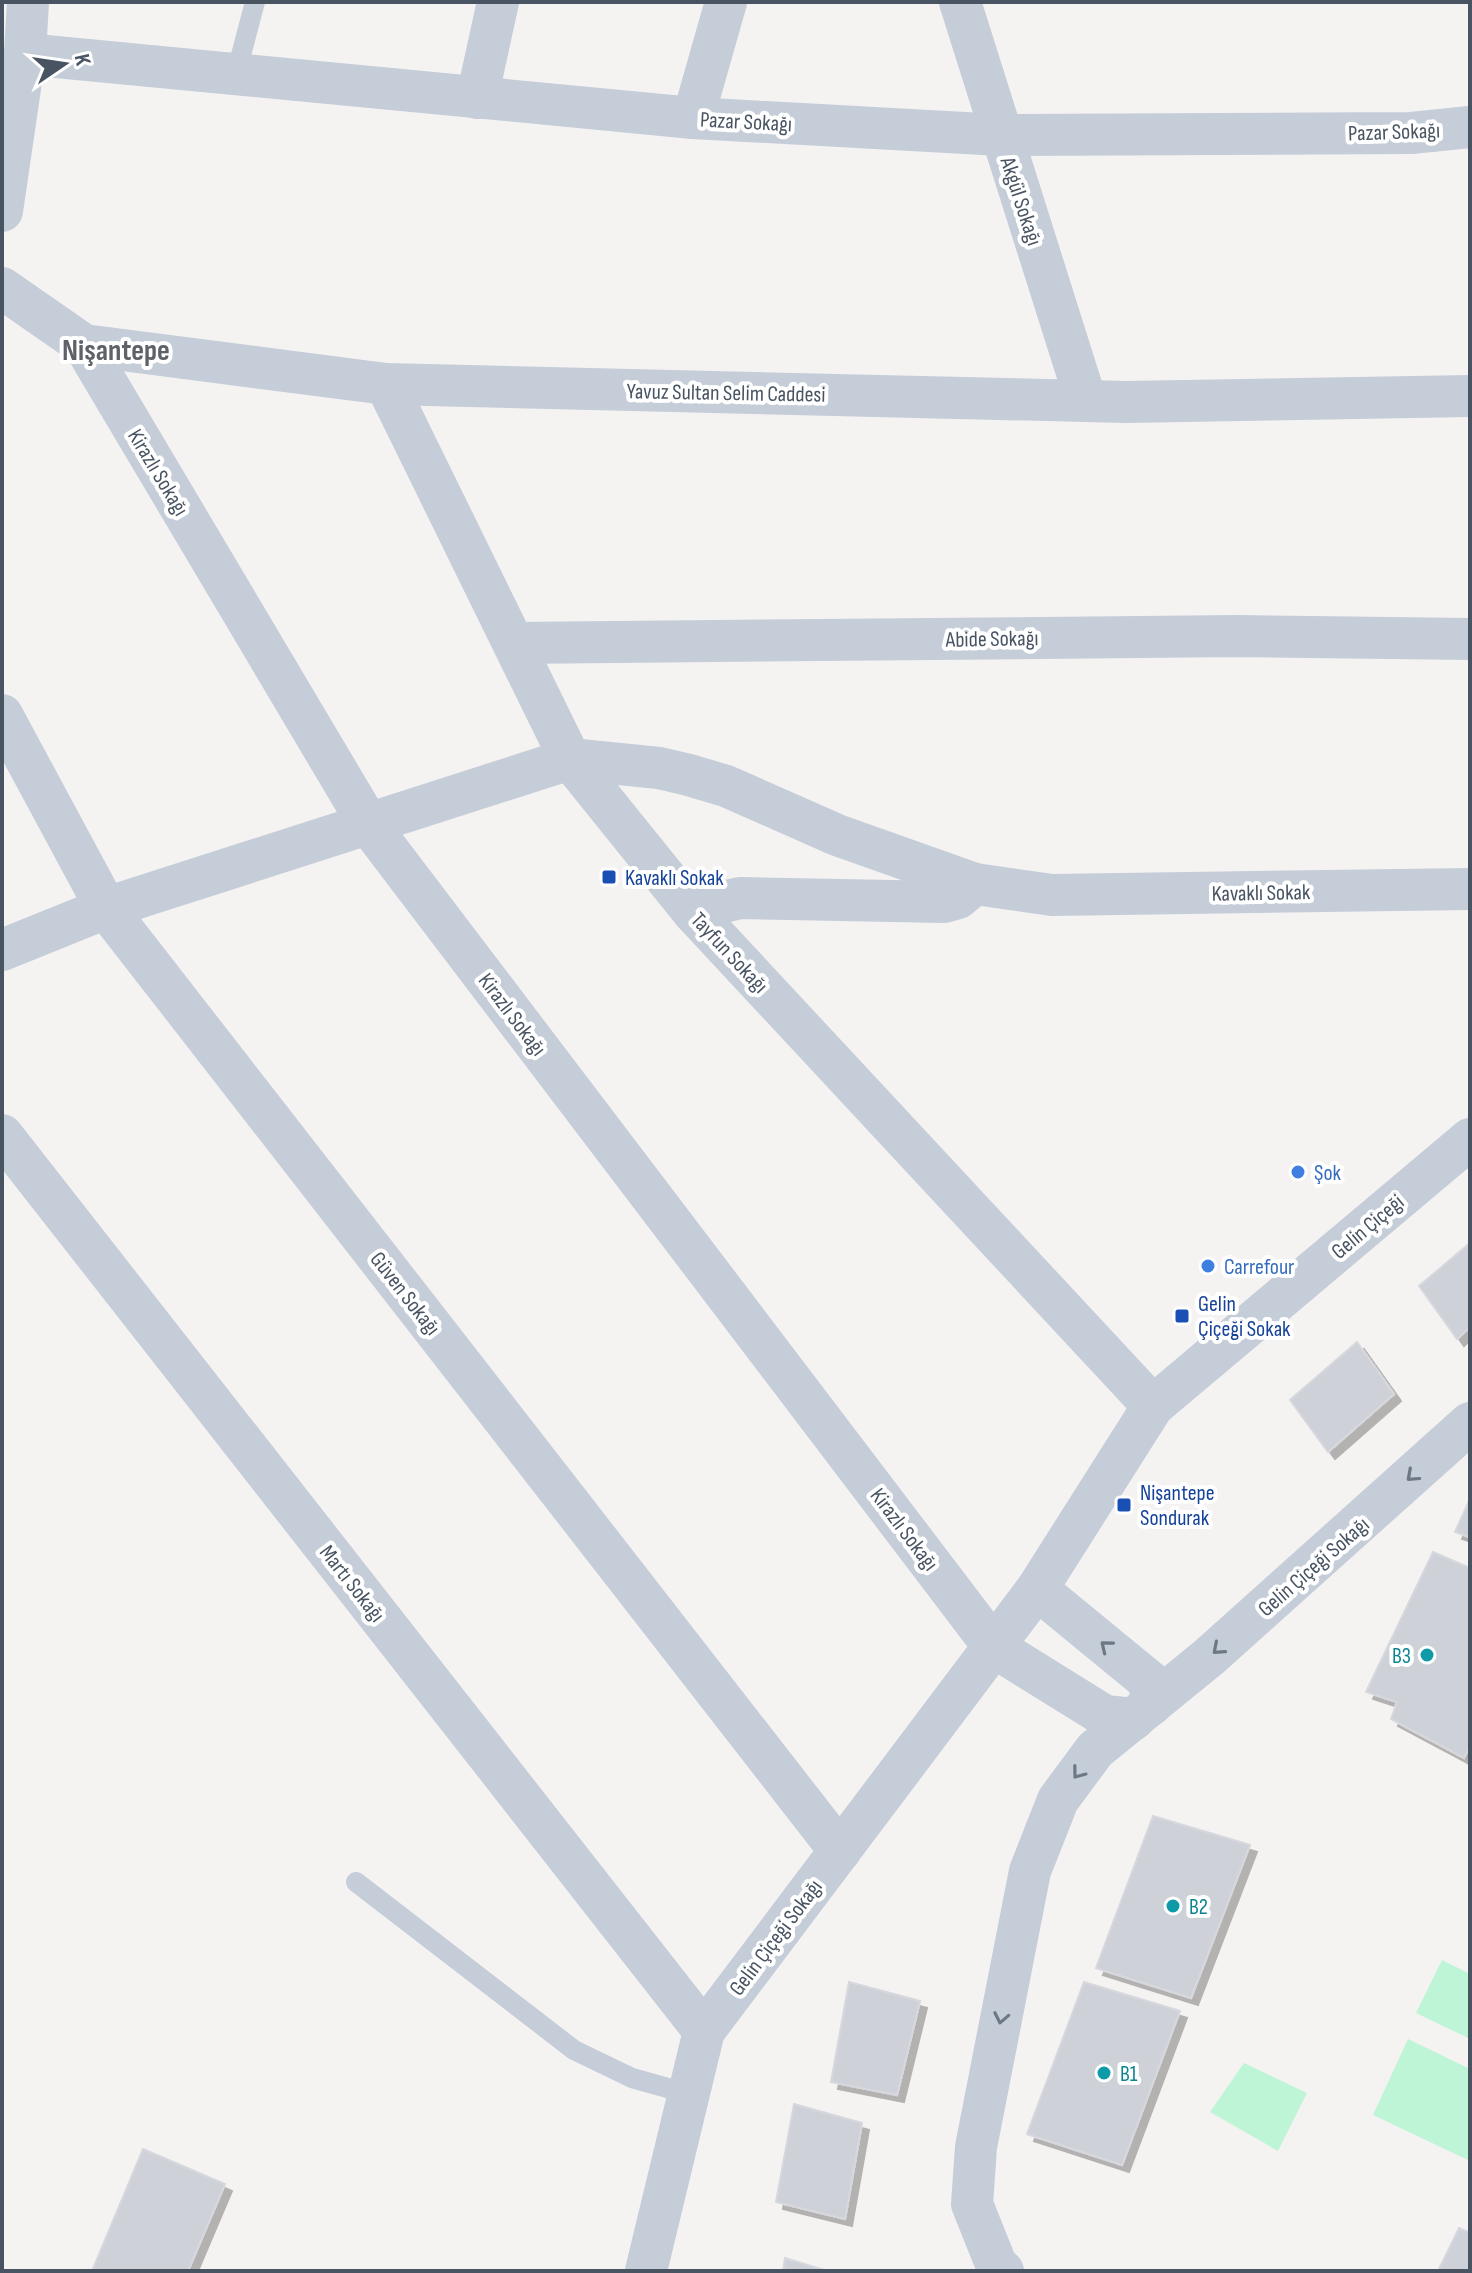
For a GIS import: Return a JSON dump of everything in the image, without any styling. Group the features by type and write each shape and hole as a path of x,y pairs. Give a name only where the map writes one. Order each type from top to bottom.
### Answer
{"street":[{"path":"477,98 498,2"},
{"path":"693,118 726,2"},
{"name":"Akgül Sokağı","path":"960,2 1086,401"},
{"name":"Pazar Sokağı","path":"20,29 236,74 693,118 1001,135 1411,133 1470,127"},
{"path":"2,211 20,29"},
{"name":"Yavuz Sultan Selim Caddesi","path":"2,288 84,345 386,384 1086,401 1470,396"},
{"name":"Kirazlı Sokağı","path":"84,345 369,825 994,1647"},
{"name":"Tayfun Sokağı","path":"386,384 570,759 694,913 1153,1406"},
{"name":"Abide Sokağı","path":"514,643 1238,636 1470,639"},
{"name":"Güven Sokağı","path":"2,715 106,908 840,1851"},
{"name":"Kavaklı Sokak","path":"2,950 106,908 570,759 659,768 701,779 741,792 837,835 975,884 1015,892 1052,895 1470,889"},
{"path":"694,913 740,898 944,902 958,898 975,884"},
{"name":"Martı Sokağı","path":"2,1135 704,2031"},
{"name":"Gelin Çiçeği","path":"1153,1406 1470,1139"},
{"name":"Gelin Çiçeği Sokağı","path":"646,2271 704,2031 1037,1589 1153,1406"},
{"name":"Gelin Çiçeği Sokağı","path":"1003,2271 996,2264 972,2204 976,2147 1030,1871 1058,1800 1095,1750 1221,1647 1470,1423"},
{"path":"994,1647 1105,1716 1143,1711 1149,1681 1037,1589"}],"lane":[{"path":"236,74 255,2"},
{"path":"356,1882 574,2050 632,2078 689,2094"}],"green space":[{"path":"1442,1960 1470,1974 1470,2039 1416,2013"},
{"path":"1408,2039 1470,2069 1470,2161 1373,2115"},
{"path":"1244,2063 1307,2093 1278,2151 1210,2112"}],"building":[{"path":"1470,1243 1470,1327 1457,1339 1419,1286"},
{"path":"1357,1342 1394,1394 1328,1452 1290,1400"},
{"path":"1470,1499 1470,1537 1455,1532"},
{"name":"B3","path":"1433,1552 1470,1568 1470,1746 1464,1758 1391,1719 1397,1702 1366,1692"},
{"name":"B2","path":"1153,1816 1250,1845 1191,1998 1096,1968"},
{"path":"849,1982 920,2001 897,2095 831,2082"},
{"name":"B1","path":"1084,1982 1180,2011 1122,2165 1027,2134"},
{"path":"794,2104 862,2123 845,2219 776,2202"},
{"path":"143,2149 225,2184 188,2271 92,2271"},
{"path":"1459,2228 1470,2233 1470,2271 1438,2271"},
{"path":"785,2258 827,2271 783,2271"}],"place":[{"name":"Kavaklı Sokak","path":"609,877"},
{"name":"Şok","path":"1298,1172"},
{"name":"Carrefour","path":"1208,1266"},
{"name":"Gelin Çiçeği Sokak","path":"1182,1316"},
{"name":"Nişantepe Sondurak","path":"1124,1505"},
{"name":"B3","path":"1427,1655"},
{"name":"B2","path":"1173,1906"},
{"name":"B1","path":"1104,2073"}],"district":[{"name":"Nişantepe","path":"116,350"}]}
